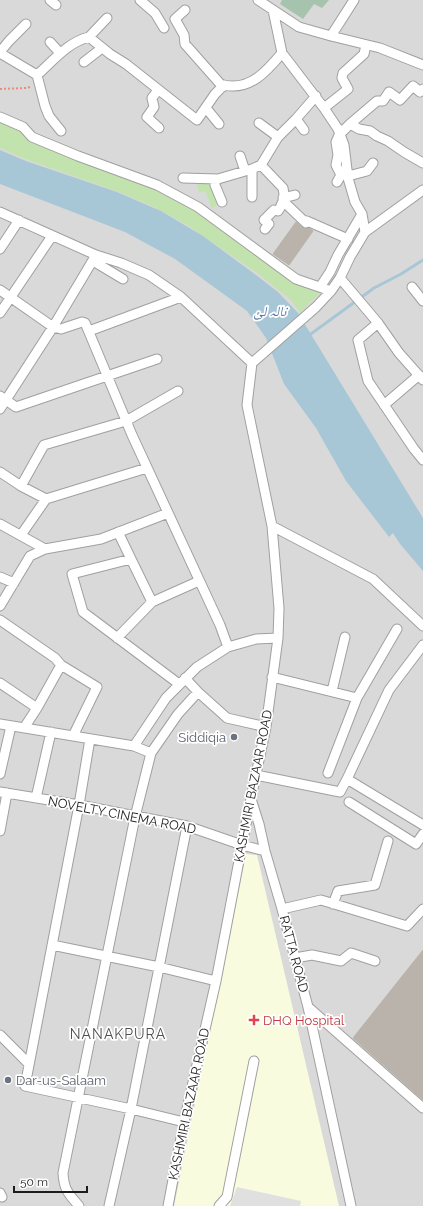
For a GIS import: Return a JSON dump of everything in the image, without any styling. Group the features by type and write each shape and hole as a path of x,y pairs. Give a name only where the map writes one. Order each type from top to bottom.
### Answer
{"street":[{"path":"140,0 155,13 164,28"},
{"path":"258,0 299,27 380,48 423,65"},
{"path":"331,36 354,0"},
{"path":"185,10 175,19 184,34 185,44 223,87"},
{"path":"273,10 282,53 316,96 339,131 344,145 348,176 356,202 362,214 365,232"},
{"path":"38,80 60,53 77,42 89,37 107,18"},
{"path":"26,24 9,41 0,53 38,80 49,116 61,130"},
{"path":"89,37 197,120 214,94 224,85 239,86 255,80 265,72 282,53"},
{"path":"50,42 60,53"},
{"path":"324,108 348,89 342,78 343,73 364,54 366,45"},
{"path":"84,62 102,48"},
{"path":"339,131 344,131 377,101 383,101 389,92 400,100 413,86 420,92 423,89"},
{"path":"158,90 152,98 154,107 147,117 159,128"},
{"path":"183,178 211,176 226,177 261,165 278,137 316,96"},
{"path":"206,108 220,124"},
{"path":"0,117 23,127 32,137 78,156 157,185 191,203 296,279 331,291"},
{"path":"296,119 304,130"},
{"path":"259,123 278,137"},
{"path":"350,124 359,129 370,131 423,163"},
{"path":"337,182 341,175 336,165 338,155 336,142 339,131"},
{"path":"240,156 249,170 252,197"},
{"path":"348,176 367,171 373,163"},
{"path":"261,165 283,188 283,200 280,208 278,211 274,210 264,220 269,224 265,229"},
{"path":"211,176 222,202"},
{"path":"94,258 121,263 149,275 181,298 252,363 316,307 331,291 340,278 350,257 365,232 423,190"},
{"path":"283,200 295,195"},
{"path":"283,200 306,224 307,221 348,239"},
{"path":"0,212 52,236 94,258 123,279"},
{"path":"320,287 362,214"},
{"path":"0,249 19,220"},
{"path":"0,313 10,296 52,236"},
{"path":"0,409 3,398 53,327 94,258"},
{"path":"340,278 421,378 384,405"},
{"path":"412,287 423,301"},
{"path":"0,290 53,327 61,330 85,322 126,421 220,625 228,647"},
{"path":"89,331 181,298"},
{"path":"375,320 358,340 368,381 423,460"},
{"path":"3,398 16,407 158,359"},
{"name":"KASHMIRI BAZAAR ROAD","path":"168,1206 184,1122 216,981 266,727 278,638 279,608 272,526 247,405 252,363"},
{"path":"21,486 44,445 126,421 178,391"},
{"path":"21,535 46,499 147,468"},
{"path":"0,472 21,486 46,499"},
{"path":"0,606 30,556 45,549 101,539 168,513"},
{"path":"0,524 45,549"},
{"path":"272,526 373,579 423,626"},
{"path":"118,532 152,602"},
{"path":"131,559 72,574 83,612 117,638 198,692 227,718 266,727"},
{"path":"0,577 14,583"},
{"path":"117,638 152,602 199,581"},
{"path":"0,620 55,658 61,665 97,687 73,736"},
{"path":"328,773 357,698 397,629"},
{"path":"332,691 345,637"},
{"path":"134,746 166,698 197,667 228,647 256,639 278,638"},
{"path":"256,775 340,792 389,690 423,645"},
{"path":"24,728 61,665"},
{"path":"272,677 357,698"},
{"path":"0,683 37,708"},
{"path":"79,1206 64,1185 63,1174 135,817 151,753 178,714 198,692"},
{"path":"0,724 134,746 151,753"},
{"path":"0,774 11,726"},
{"path":"36,798 51,732"},
{"path":"90,739 79,805 25,1086 184,1122"},
{"path":"347,779 423,825"},
{"path":"0,831 4,793"},
{"name":"NOVELTY CINEMA ROAD","path":"4,793 79,805 188,826 242,845 265,851"},
{"name":"RATTA ROAD","path":"251,798 308,1007 351,1206"},
{"path":"349,802 416,844 423,834"},
{"path":"109,1206 131,1109 188,826"},
{"path":"333,904 338,891 375,885 388,841"},
{"path":"282,909 321,900 407,926 423,909"},
{"path":"52,945 159,967 216,981"},
{"path":"295,958 312,955 341,961 351,953 375,961"},
{"path":"308,1007 423,1108"},
{"path":"0,1035 29,1064"},
{"path":"219,1206 227,1197 254,1061"}],"path":[{"path":"0,89 26,88 38,80"}],"shaded area":[{"path":"0,0 423,0 423,1206 0,1206"},
{"path":"282,0 329,0 322,8 314,4 303,19 280,4"},
{"name":"DHQ Hospital","path":"246,854 257,855 339,1206 174,1206"},
{"path":"237,1187 301,1201 300,1206 230,1206"}],"green space":[{"path":"0,121 162,192 194,208 265,260 280,273 320,293 300,313 291,300 257,273 187,225 154,207 119,192 25,159 0,148"},
{"path":"213,179 221,203 212,208 205,191 199,193 196,180"}],"water":[{"name":"نالہ لئ","path":"0,150 26,161 117,192 161,211 203,236 278,292 298,313 423,518 423,571 400,544 393,533 389,537 346,481 316,428 284,384 266,338 247,311 175,259 125,232 0,184"}],"building":[{"path":"296,222 304,229 309,228 313,231 289,265 273,254"},
{"path":"423,950 423,1100 353,1038"}],"waterway":[{"path":"308,336 374,288 401,274 423,260"}],"place":[{"name":"Siddiqia","path":"234,737"},
{"name":"DHQ Hospital","path":"254,1020"},
{"name":"Dar-us-Salaam","path":"8,1080"}],"district":[{"name":"NANAKPURA","path":"118,1034"}]}
